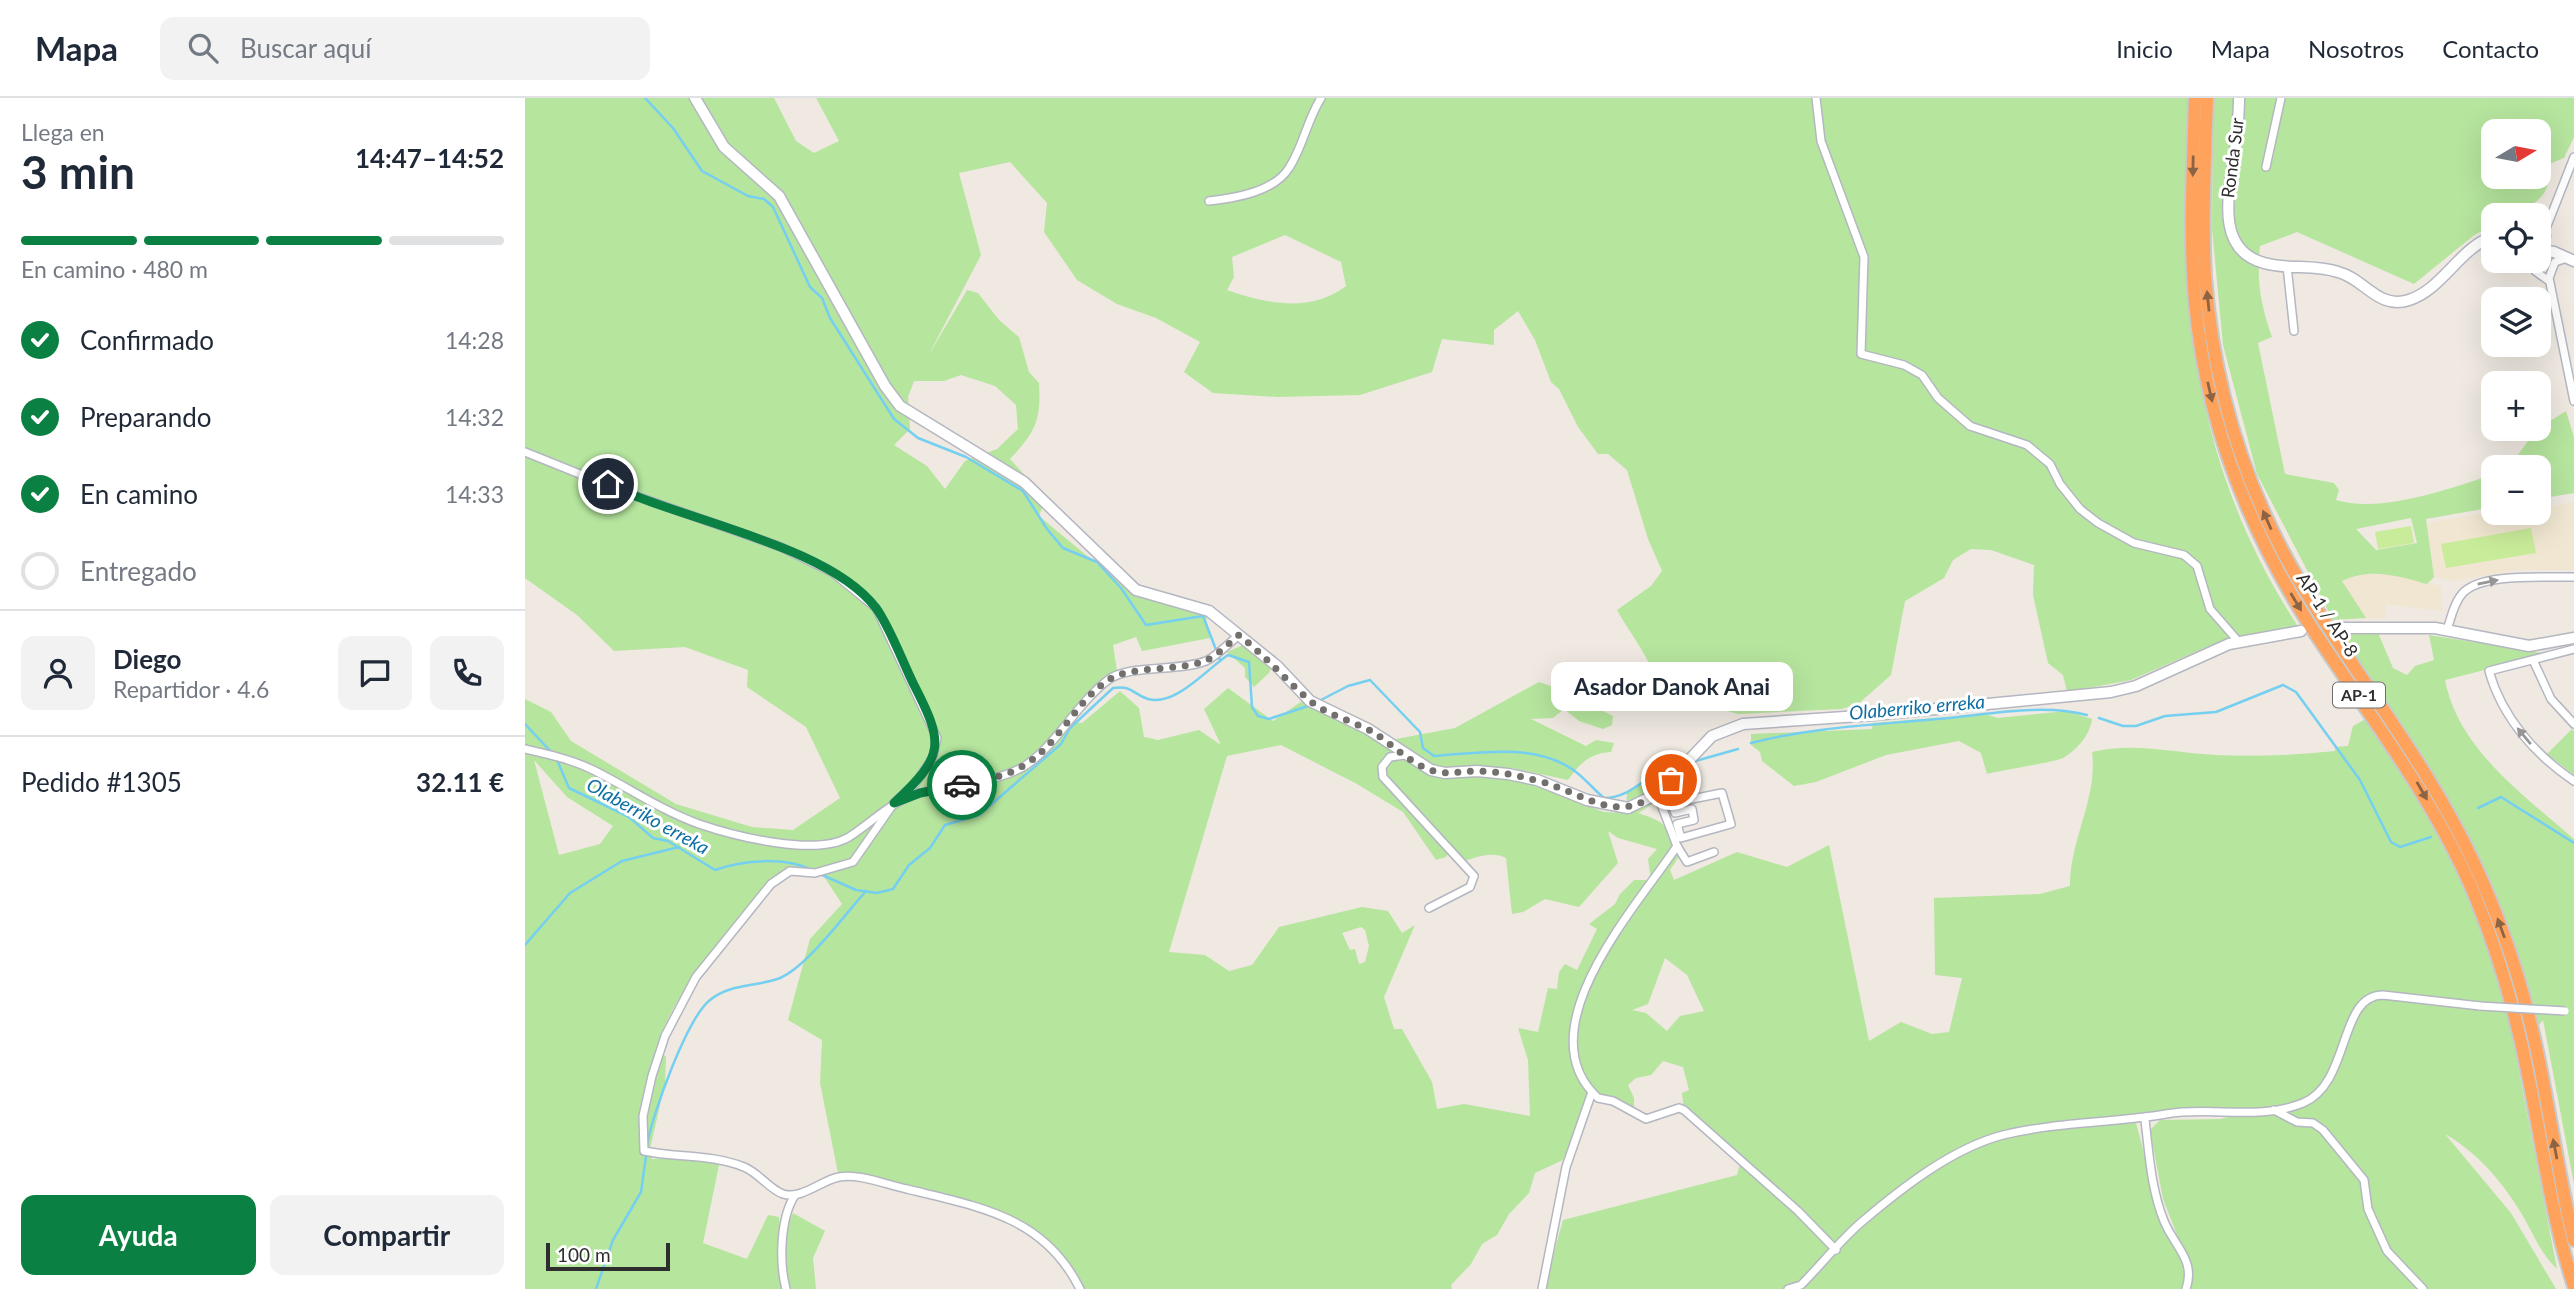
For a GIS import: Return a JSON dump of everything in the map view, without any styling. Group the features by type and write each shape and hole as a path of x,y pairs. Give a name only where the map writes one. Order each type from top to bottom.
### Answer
{"highway":[{"name":"AP-1 / AP-8","path":"2195,98 2192,225 2195,304 2209,386 2223,440 2241,493 2278,571 2307,620 2418,785 2475,897 2515,1016 2556,1218 2574,1286"},
{"name":"AP-1 / AP-8","path":"2207,98 2204,248 2207,303 2221,383 2234,436 2252,488 2288,562 2430,778 2486,892 2509,951 2530,1023 2574,1240"}],"street":[{"path":"695,98 724,147 779,196 885,386 900,406 1024,482 1136,590 1209,611 1277,666 1310,701 1368,729 1431,770 1445,773 1477,771 1508,774 1616,807 1638,806 1657,794 1712,736 1743,724 1874,715 2111,692 2136,686 2238,641 2301,631"},
{"path":"1209,201 1230,199 1265,187 1287,171 1321,98"},
{"path":"1816,98 1821,141 1864,257 1861,354 1904,365 1922,375 1938,398 1970,426 2027,444 2050,464 2060,484 2080,509 2098,523 2134,543 2184,555 2197,566 2210,609 2238,641"},
{"name":"Ronda Sur","path":"2239,98 2227,203 2229,225 2234,239 2249,257 2263,263 2340,272 2354,278 2377,297 2400,302 2422,293 2481,243"},
{"path":"2266,167 2281,98"},
{"path":"2551,211 2574,157"},
{"path":"2476,246 2481,245"},
{"path":"2551,246 2554,252"},
{"path":"2551,252 2571,260"},
{"path":"2571,260 2552,265 2549,282 2574,401"},
{"path":"2287,266 2294,331"},
{"path":"2538,273 2549,282"},
{"path":"525,452 622,491 781,547 832,572 876,608 926,709 937,738 933,757 915,784 846,839 817,847 767,841 701,825 645,801 588,767 525,749"},
{"path":"2447,630 2462,593 2476,584 2515,578 2574,577"},
{"path":"2337,628 2447,630 2529,646 2574,638"},
{"path":"1080,1289 1058,1254 1031,1229 1014,1219 950,1198 840,1176 795,1195 784,1194 756,1172 741,1166 692,1155 644,1151 641,1132 645,1106 665,1036 695,977 771,884 790,871 819,872 853,862 894,803 920,793 998,776 1023,767 1042,752 1081,704 1119,674 1176,668 1207,660 1239,635"},
{"path":"2574,649 2489,671 2499,699 2516,727 2556,769 2574,781"},
{"path":"2533,660 2551,699 2574,724"},
{"path":"1405,755 1391,757 1383,767 1383,777 1474,876 1470,887 1429,908"},
{"path":"1722,793 1731,824 1681,838 1677,824 1694,820 1692,809 1675,813 1672,803 1722,793"},
{"path":"1657,794 1686,862 1714,852"},
{"path":"1677,846 1616,930 1578,1008 1573,1052 1592,1092 1646,1119 1679,1108 1684,1110 1798,1211 1836,1250"},
{"path":"1788,1289 1800,1287 1862,1221 1934,1167 1980,1142 2038,1129 2145,1119 2167,1114 2243,1114 2274,1110 2316,1096 2343,1053 2357,1007 2370,997 2383,995 2480,1006 2574,1010"},
{"path":"1542,1289 1559,1194 1592,1092"},
{"path":"2274,1110 2297,1122 2313,1123 2323,1129 2364,1180 2368,1209 2387,1251 2423,1289"},
{"path":"2145,1119 2152,1173 2164,1221 2190,1268 2186,1289"},
{"path":"786,1289 783,1279 785,1229 789,1204 795,1195"}],"shaded area":[{"path":"2574,502 2574,570 2519,570 2453,581 2434,577 2427,523 2481,513 2481,525 2551,525 2551,507"},
{"path":"2358,573 2390,574 2441,586 2442,611 2386,604 2386,619 2366,618 2342,581"}],"green space":[{"path":"525,98 774,98 796,141 814,153 839,141 816,98 2188,98 2185,239 2199,375 2214,440 2235,505 2264,568 2301,631 2225,639 2131,680 2067,692 2063,675 2048,663 2033,595 2034,565 1991,550 1971,549 1953,560 1944,578 1905,601 1891,675 1858,704 1842,709 1738,714 1693,701 1696,676 1681,678 1652,670 1617,610 1651,586 1662,571 1648,539 1627,470 1608,454 1598,454 1578,427 1559,389 1551,382 1535,340 1518,311 1494,330 1494,345 1442,339 1432,372 1360,395 1278,397 1213,393 1184,372 1200,342 1156,318 1117,304 1077,280 1044,232 1047,203 1010,162 959,173 981,255 928,356 967,290 978,293 999,320 1019,337 1029,372 1039,383 1039,407 1035,425 1026,441 1010,459 1046,498 1039,516 1098,565 1110,560 1148,595 1209,611 1206,620 1210,638 1142,651 1136,637 1113,645 1117,671 1104,677 1066,721 1082,723 1120,691 1139,708 1144,737 1158,740 1199,730 1221,745 1204,709 1228,688 1273,721 1302,701 1373,736 1390,749 1396,739 1455,728 1539,682 1566,691 1585,680 1602,687 1597,708 1613,716 1612,725 1603,729 1579,721 1564,709 1553,718 1531,719 1586,746 1596,740 1614,743 1611,752 1597,754 1586,760 1568,780 1512,768 1513,778 1604,812 1626,813 1627,793 1664,766 1682,777 1682,785 1638,813 1661,823 1672,838 1680,855 1670,870 1674,880 1737,852 1787,867 1829,845 1869,1041 1901,1022 1932,1034 1949,1032 1962,978 1935,975 1934,898 2040,894 2070,886 2074,852 2091,786 2092,752 2139,748 2261,756 2335,751 2335,747 2348,746 2353,726 2373,715 2336,631 2376,628 2393,668 2407,675 2415,666 2434,660 2429,635 2548,654 2445,680 2452,705 2479,749 2515,788 2574,839 2574,1184 2543,1020 2516,1056 2557,1269 2545,1255 2518,1208 2495,1176 2477,1157 2445,1134 2511,1213 2556,1289 1544,1289 1563,1220 1737,1175 1741,1160 1684,1110 1682,1093 1689,1090 1683,1067 1663,1061 1651,1075 1636,1078 1628,1085 1634,1098 1634,1111 1615,1098 1590,1092 1563,1160 1535,1173 1529,1193 1509,1214 1497,1235 1482,1244 1471,1264 1451,1285 1452,1289 1081,1289 1066,1266 1031,1229 950,1198 839,1178 820,1083 822,1040 788,1020 810,939 842,904 821,872 789,869 711,954 677,1001 664,1027 654,1054 666,1056 665,1083 650,1149 652,1159 691,1157 719,1165 703,1243 747,1259 768,1215 779,1217 784,1289 525,1289 525,699 551,712 571,741 676,804 752,827 793,830 840,798 806,727 747,687 748,670 685,647 614,651 577,615 525,578","holes":["1285,235 1341,262 1346,286 1318,300 1303,303 1257,299 1227,290 1234,277 1232,257","961,375 995,386 1016,405 1018,429 997,449 965,461 945,489 927,466 894,445 910,429 908,397 914,381 944,381","1281,745 1357,784 1403,812 1436,860 1446,857 1452,849 1462,862 1490,855 1506,858 1512,914 1523,912 1545,899 1579,907 1618,863 1608,831 1618,838 1657,849 1648,859 1651,880 1634,880 1620,894 1615,904 1589,924 1597,929 1577,970 1565,964 1559,972 1557,989 1548,988 1538,1032 1518,1028 1528,1060 1530,1116 1464,1104 1437,1109 1432,1082 1402,1029 1394,1029 1384,997 1415,925 1402,933 1388,911 1362,907 1279,927 1252,965 1229,971 1205,955 1169,952 1227,756","534,760 567,797 613,826 600,844 559,855","1361,927 1365,930 1369,946 1365,962 1359,964 1355,949 1350,950 1342,933","1665,958 1687,975 1704,1011 1680,1016 1667,1031 1646,1013 1632,1010 1648,1004","2212,1108 2241,1114 2220,1119 2160,1120 2150,1130 2163,1199 2188,1263 2156,1198 2136,1123 2066,1126 2141,1113"]},
{"path":"2213,98 2574,98 2574,137 2564,158 2551,163 2551,119 2481,119 2481,189 2546,189 2544,194 2533,203 2481,203 2481,231 2414,284 2297,232 2260,246 2260,293 2272,337 2258,343 2285,474 2334,483 2339,490 2336,500 2373,504 2416,498 2481,478 2481,509 2426,519 2434,577 2427,584 2374,574 2363,574 2342,581 2366,618 2333,620 2257,474 2223,345 2212,229","holes":["2411,518 2417,543 2376,550 2356,529"]},
{"path":"2566,411 2574,437 2574,493 2551,497 2551,455 2518,455 2528,441 2551,441 2551,420"},
{"path":"2411,526 2414,543 2378,549 2375,532"},
{"path":"2531,528 2536,553 2446,568 2441,544"},
{"path":"1250,642 1276,656 1269,673 1254,687 1245,677 1245,668 1227,652"},
{"path":"2067,711 2092,719 2086,736 2073,751 2063,758 1987,774 1981,753 1959,741 1886,755 1816,782 1794,786 1762,761 1760,752 1751,745 1751,734 1872,729 1873,723 1984,714 1998,718"},
{"path":"2572,729 2574,731 2574,775 2547,754"},
{"path":"793,1213 825,1231 813,1258 816,1289 789,1289 786,1241"}],"waterway":[{"path":"645,98 673,128 702,171 748,196 764,199 773,207 810,287 822,298 830,318 894,419 918,438 966,457 1023,491 1047,529 1063,548 1097,562 1121,588 1146,625 1203,616 1220,660"},
{"name":"Olaberriko erreka","path":"820,874 856,890 877,893 893,889 909,865 930,848 945,825 979,815 1061,744 1070,728 1113,688 1129,689 1148,699 1169,697 1191,685 1228,655 1249,662 1252,707 1258,716 1269,719 1311,705"},
{"name":"Olaberriko erreka","path":"1317,702 1348,686 1370,680 1420,732 1423,748 1434,756 1486,752 1540,756 1572,769 1604,798 1625,793 1661,770 1682,763"},
{"name":"Olaberriko erreka","path":"2099,718 2123,726 2136,726 2165,716 2216,712 2283,685 2296,692 2360,780 2391,842 2400,847 2431,837"},
{"name":"Olaberriko erreka","path":"1751,743 1820,730 2013,711 2051,710 2087,715"},
{"name":"Olaberriko erreka","path":"525,724 553,754"},
{"name":"Olaberriko erreka","path":"1692,762 1738,749"},
{"name":"Olaberriko erreka","path":"557,760 569,788 629,817 653,838 668,841 715,870 751,862 778,861 814,871"},
{"name":"Olaberriko erreka","path":"2478,808 2501,797 2574,843"},
{"path":"525,945 570,893 622,861 679,847"},
{"path":"647,1145 672,1068 701,1010 710,1000 727,991 771,981 791,972 826,939 866,891"},
{"path":"596,1289 613,1240 641,1192 646,1156"}],"way so far":[{"path":"962,785 1023,767 1042,752 1081,704 1109,679 1119,674 1176,668 1207,660 1239,635 1277,666 1310,701 1368,729 1412,761 1431,770 1445,773 1477,771 1508,774 1537,780 1587,800 1628,808 1638,806 1657,794 1671,780"}],"place":[{"name":"Asador Danok Anai","path":"1671,780"}],"route":[{"path":"608,484 781,547 832,572 860,593 876,608 884,622 937,738 933,757 915,784 894,803 920,793 962,785"}]}
